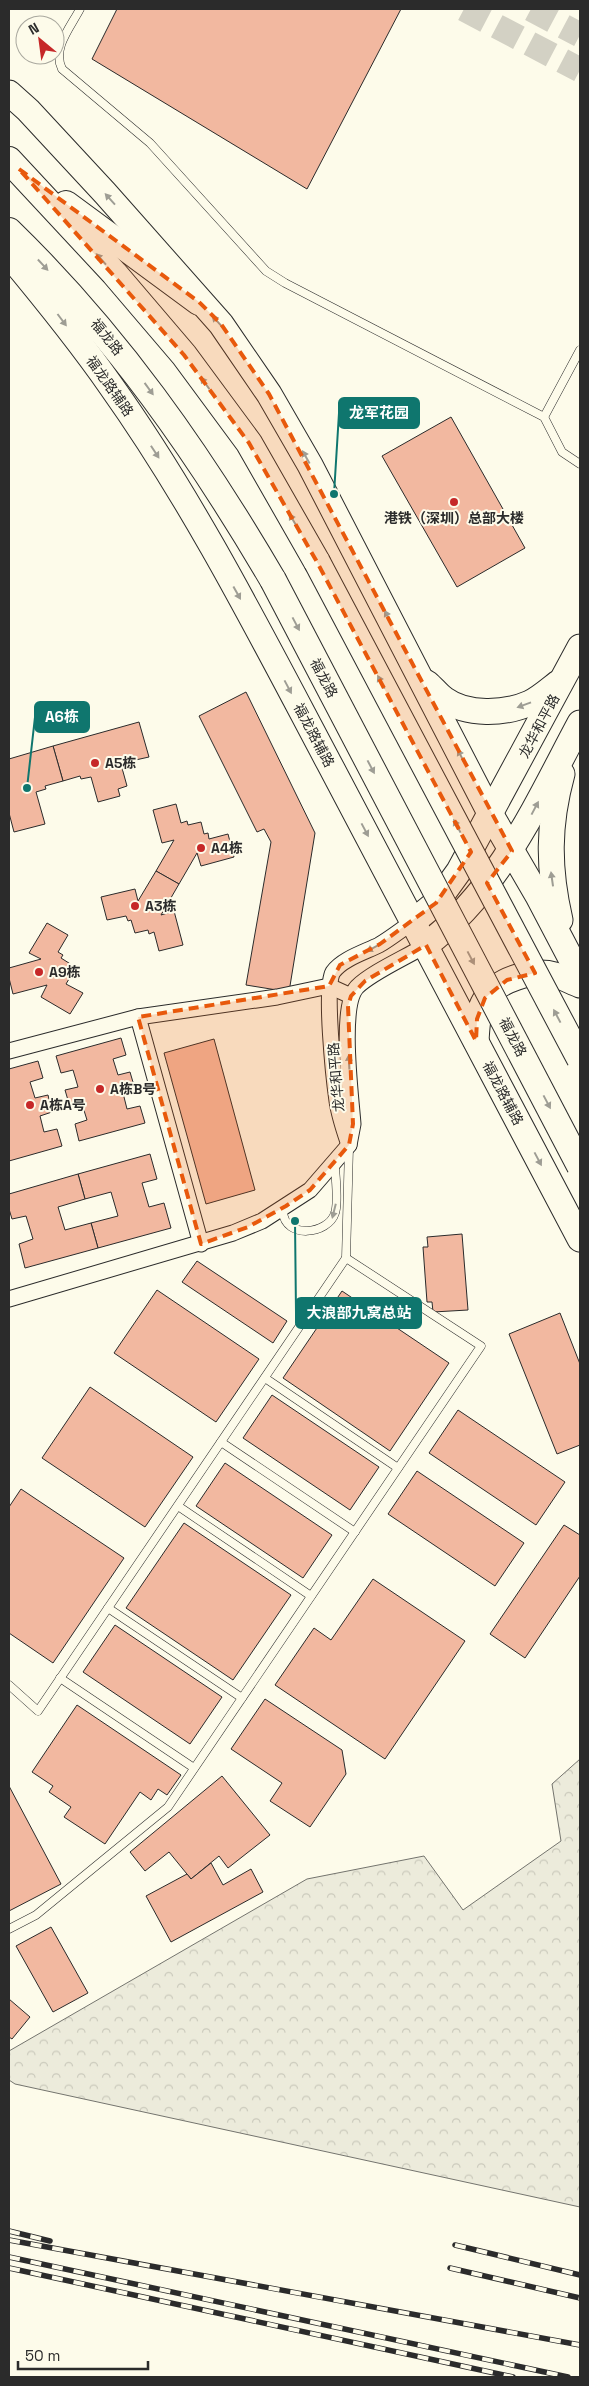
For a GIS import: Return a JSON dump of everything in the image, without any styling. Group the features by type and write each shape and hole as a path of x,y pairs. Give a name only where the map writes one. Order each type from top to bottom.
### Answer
{"highway":[{"path":"14,164 199,302"},
{"path":"14,164 184,355 249,443 317,562 580,1059"},
{"name":"福龙路","path":"9,231 85,310 138,374 186,440 273,580 580,1166"}],"main road":[{"path":"9,93 28,110 105,193 199,302 221,324 246,359 288,425 420,675 491,816 512,850 576,968"},
{"name":"福龙路辅路","path":"9,255 53,308 111,386 160,461 252,620 414,921 580,1239"},
{"name":"龙华和平路","path":"414,921 436,903 448,887 491,816 580,647"},
{"path":"420,675 444,699 462,708 477,711 512,709 530,703 564,678"},
{"path":"426,945 462,915 512,850 577,729"},
{"path":"576,968 555,898 551,871 551,828 558,791 577,729"},
{"path":"476,1041 477,1019 485,998 507,980 529,973 554,975 580,985"}],"street":[{"name":"龙华和平路","path":"349,1145 341,1124 337,1101 329,986 334,971 340,965 380,944 414,921"},
{"path":"9,1051 138,1017 277,997 329,986 351,996 365,981 426,945"},
{"name":"龙华和平路","path":"349,1145 353,1124 347,1021 351,996"},
{"path":"138,1017 201,1244"},
{"path":"9,1299 201,1244 248,1227 310,1190 349,1145"}],"lane":[{"path":"80,9 57,51 62,69 150,143 266,271 285,283 544,417 562,452 580,464"},
{"path":"544,417 580,350"},
{"path":"9,1686 38,1711 346,1258 349,1145"},
{"path":"286,1206 282,1212 283,1217 291,1226 298,1230 311,1231 329,1223 336,1209 335,1163"},
{"path":"9,1929 36,1914 168,1807 481,1346 346,1258"},
{"path":"265,1378 398,1468"},
{"path":"221,1442 355,1532"},
{"path":"178,1506 311,1596"},
{"path":"108,1608 242,1698"},
{"path":"60,1678 194,1768"}],"highlighted area":[{"path":"19,169 199,302 221,324 269,394 512,851 487,883 535,973 507,980 485,998 477,1019 476,1041 426,945 365,981 351,996 348,1006 353,1124 349,1145 310,1190 248,1227 201,1244 138,1017 329,986 340,965 380,944 436,903 471,852 317,562 249,443 184,355"}],"green space":[{"path":"580,1759 580,2207 15,2084 9,2080 9,2051 307,1879 424,1856 463,1910 561,1841 552,1784"}],"building":[{"path":"117,9 401,9 307,189 92,59"},
{"name":"港铁（深圳）总部大楼","path":"451,417 525,548 457,587 382,456"},
{"path":"246,692 315,833 289,992 246,985 271,842 264,829 257,832 199,716"},
{"name":"A5栋","path":"139,722 149,757 131,761 132,765 122,768 127,786 118,789 120,796 98,802 91,777 81,779 80,776 63,781 53,746"},
{"path":"53,746 63,781 45,786 46,789 36,792 45,824 14,832 9,813 9,759"},
{"name":"A4栋","path":"176,804 181,823 187,821 188,825 201,822 204,834 208,833 209,839 228,834 234,857 201,866 197,853 179,884 156,871 174,840 162,843 153,810"},
{"name":"A3栋","path":"156,871 179,884 161,915 174,911 183,945 159,951 154,932 149,934 148,930 135,933 131,920 128,921 126,916 107,920 101,897 135,889 138,901"},
{"name":"A9栋","path":"47,923 68,935 58,952 63,955 61,958 72,965 66,976 69,979 66,984 83,993 70,1014 41,997 47,985 13,994 9,978 9,968 41,959 29,953"},
{"name":"A栋B号","path":"121,1038 126,1055 113,1059 118,1075 130,1072 135,1089 123,1093 127,1109 140,1106 145,1123 79,1141 75,1124 87,1120 82,1104 70,1107 65,1090 78,1087 73,1070 61,1073 56,1056"},
{"path":"214,1039 255,1190 206,1204 164,1053"},
{"name":"A栋A号","path":"38,1061 43,1078 30,1082 35,1098 48,1095 52,1112 40,1116 44,1132 57,1129 62,1146 9,1161 9,1069"},
{"path":"150,1154 157,1179 142,1183 149,1207 164,1203 171,1228 98,1248 91,1223 118,1216 111,1192 85,1199 78,1174"},
{"path":"78,1174 85,1199 58,1207 65,1230 91,1223 98,1248 25,1268 19,1244 33,1239 26,1216 12,1219 9,1209 9,1194"},
{"path":"462,1234 468,1310 433,1312 432,1302 427,1302 423,1247 428,1247 427,1237"},
{"path":"197,1261 287,1321 273,1343 182,1282"},
{"path":"157,1290 259,1359 216,1422 114,1353"},
{"path":"342,1291 449,1363 390,1451 283,1378"},
{"path":"560,1313 580,1364 580,1445 557,1454 509,1334"},
{"path":"90,1387 193,1457 145,1527 42,1458"},
{"path":"272,1395 379,1467 350,1510 243,1438"},
{"path":"458,1410 565,1482 536,1525 429,1453"},
{"path":"225,1463 332,1535 303,1578 196,1506"},
{"path":"417,1471 524,1543 495,1586 388,1514"},
{"path":"21,1489 124,1558 53,1663 9,1633 9,1507"},
{"path":"184,1523 291,1595 233,1680 126,1608"},
{"path":"564,1525 580,1535 580,1576 525,1658 490,1634"},
{"path":"373,1579 465,1641 385,1759 275,1685 314,1628 331,1640"},
{"path":"115,1625 222,1697 190,1744 83,1672"},
{"path":"265,1699 342,1750 346,1774 310,1827 270,1801 282,1783 231,1749"},
{"path":"77,1705 181,1775 167,1795 158,1789 151,1800 140,1792 105,1844 64,1817 71,1807 49,1792 53,1786 32,1772"},
{"path":"222,1776 270,1835 228,1868 219,1856 191,1879 169,1852 145,1871 130,1852"},
{"path":"9,1786 61,1884 9,1911"},
{"path":"211,1863 223,1885 251,1869 263,1892 171,1942 146,1896 187,1874 191,1879"},
{"path":"51,1927 88,1993 53,2012 16,1946"},
{"path":"9,1999 30,2017 12,2039 9,2037"}],"tunnel":[{"path":"464,9 580,70"},
{"path":"531,9 580,35"}],"railway":[{"path":"9,2231 50,2241"},
{"path":"9,2240 580,2345"},
{"path":"455,2245 580,2275"},
{"path":"9,2257 568,2377"},
{"path":"9,2268 513,2377"},
{"path":"450,2268 580,2298"}],"place":[{"name":"龙军花园","path":"334,494"},
{"name":"港铁（深圳）总部大楼","path":"454,502"},
{"name":"A5栋","path":"95,763"},
{"name":"A6栋","path":"27,788"},
{"name":"A4栋","path":"201,848"},
{"name":"A3栋","path":"135,906"},
{"name":"A9栋","path":"39,972"},
{"name":"A栋B号","path":"100,1089"},
{"name":"A栋A号","path":"30,1105"},
{"name":"大浪部九窝总站","path":"295,1221"}]}
